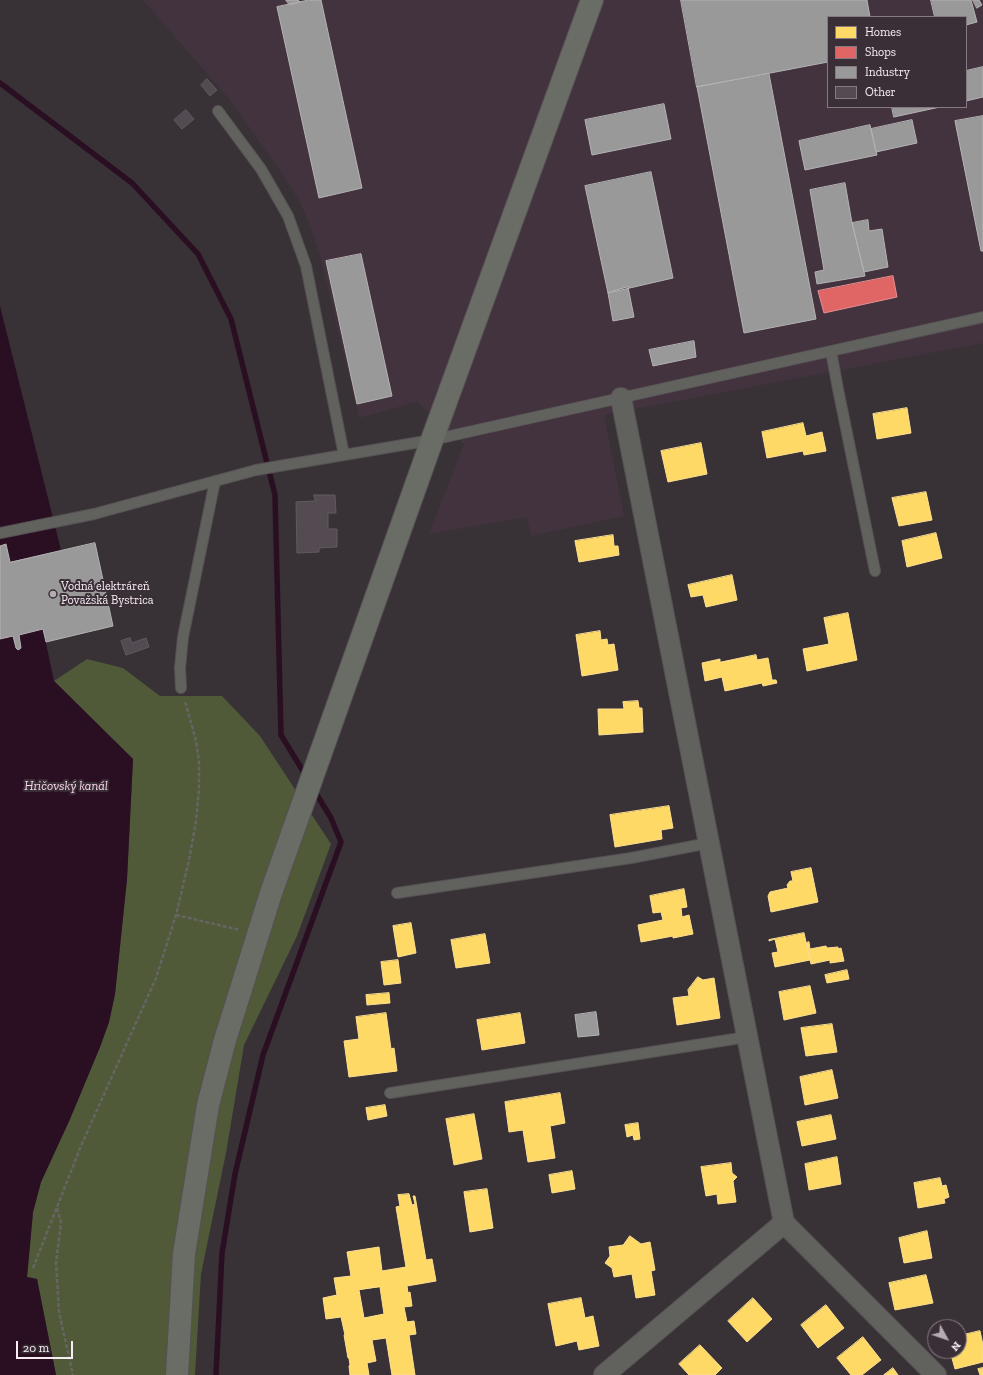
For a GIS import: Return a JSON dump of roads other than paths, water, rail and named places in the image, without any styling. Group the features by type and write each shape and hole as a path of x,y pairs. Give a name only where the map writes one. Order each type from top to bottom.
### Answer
{"main road":[{"path":"177,1375 184,1254 208,1105 225,1040 257,934 305,797 432,440 592,0"}],"street":[{"path":"620,398 784,1223 936,1375"},
{"path":"604,1375 784,1223"}],"lane":[{"path":"218,111 261,170 288,216 306,266 344,455"},
{"path":"0,533 94,514 256,470 432,440 983,317"},
{"path":"832,350 838,389 875,571"},
{"path":"181,688 180,668 183,638 215,482"},
{"path":"397,893 631,858 709,843"},
{"path":"390,1094 747,1037"}],"water":[{"path":"0,306 61,550 10,562 5,545 0,546"},
{"name":"Hričovský kanál","path":"43,629 54,681 133,759 127,879 115,994 109,1022 70,1119 41,1182 33,1212 27,1277 37,1279 56,1375 0,1375 0,639 13,636 16,648 20,650 19,635"}],"waterway":[{"path":"0,83 132,183 198,254 231,319 275,495 281,735 306,776"},
{"path":"216,1375 222,1253 235,1174 263,1055 341,842 331,818 314,790"}],"place":[{"name":"Vodná elektráreň Považská Bystrica","path":"53,594"}]}
